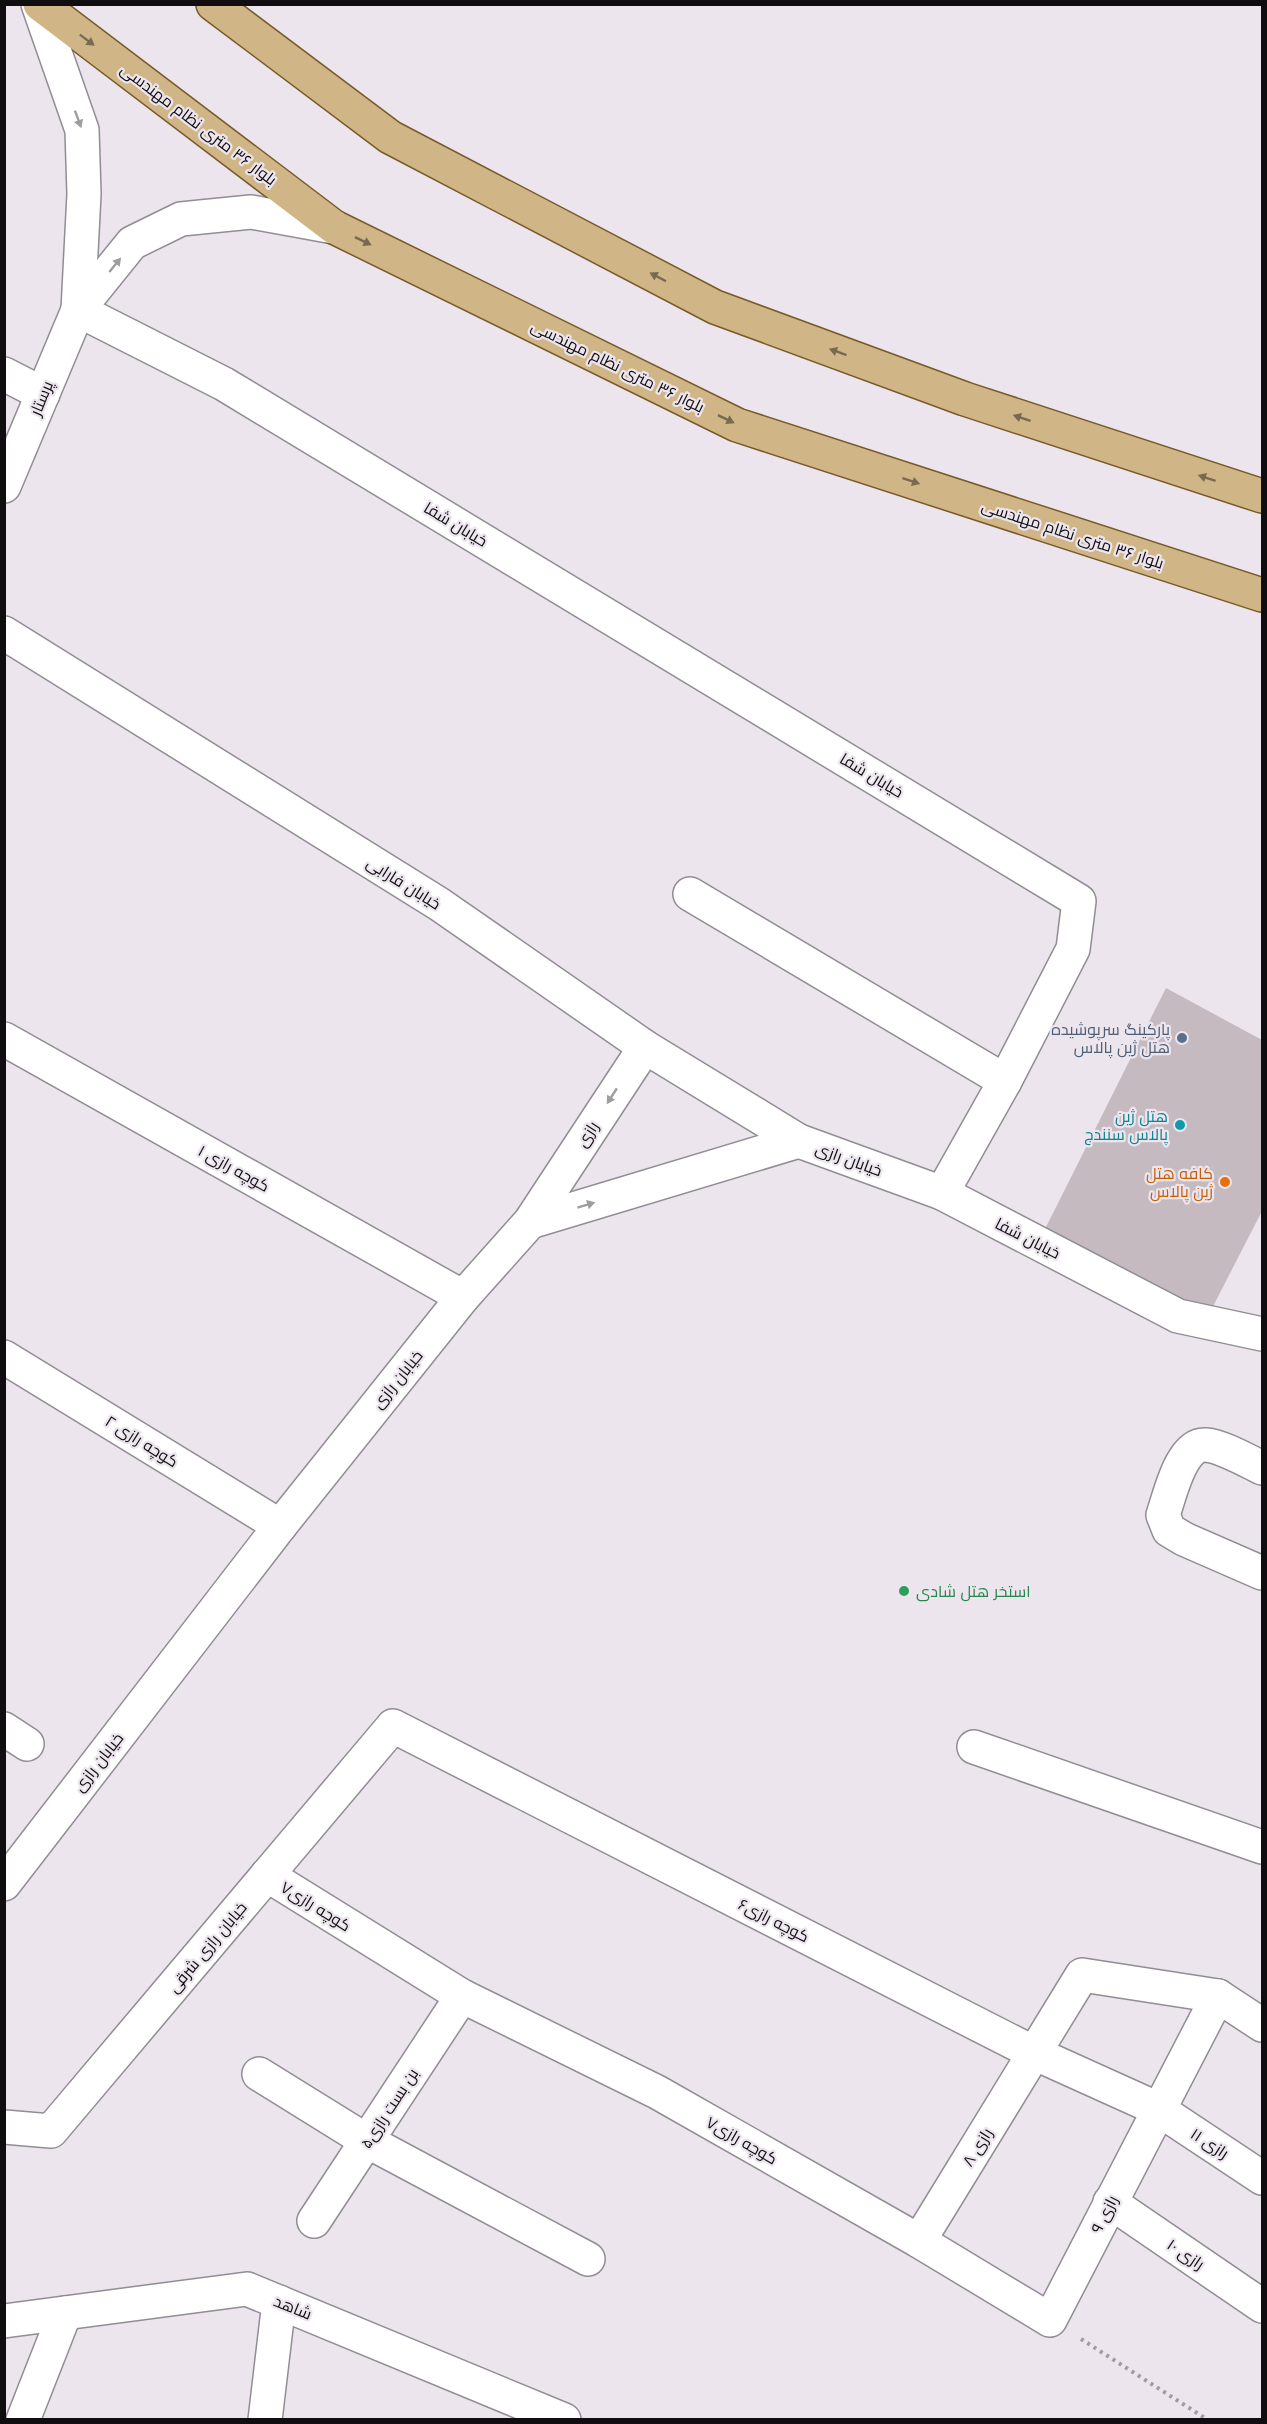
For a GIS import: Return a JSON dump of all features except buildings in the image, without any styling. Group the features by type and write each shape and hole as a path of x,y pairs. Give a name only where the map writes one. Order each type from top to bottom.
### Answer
{"main road":[{"name":"بلوار ۳۶ متری نظام مهندسی","path":"39,4 334,227 737,425 1263,595"},
{"path":"213,4 390,137 715,308 965,399 1263,496"}],"street":[{"path":"39,4 82,130 84,194 78,310"},
{"path":"78,310 132,243 181,219 251,213 334,227"},
{"name":"پرستار","path":"4,486 78,310"},
{"name":"خیابان شفا","path":"78,310 224,384 1079,900 1073,949 1005,1082 942,1193 1178,1316 1263,1334"},
{"path":"4,374 43,394"},
{"name":"خیابان فارابی","path":"4,633 439,904 645,1047 799,1141"},
{"path":"690,894 1005,1082"},
{"name":"کوچه رازی ۱","path":"4,1039 463,1297"},
{"name":"رازی","path":"530,1222 645,1047"},
{"name":"خیابان رازی","path":"4,1884 280,1526 463,1297 530,1222 799,1141 942,1193"},
{"name":"کوچه رازی ۲","path":"4,1357 280,1526"},
{"path":"1263,1468 1208,1444 1194,1446 1186,1454 1162,1515 1169,1530 1184,1539 1263,1573"},
{"name":"خیابان رازی شرقی","path":"4,2127 51,2131 393,1726"},
{"name":"کوچه رازی۶","path":"393,1726 1034,2053 1158,2109"},
{"path":"974,1747 1263,1847"},
{"name":"کوچه رازی۷","path":"267,1875 462,1996 657,2092 919,2241 1050,2320"},
{"name":"رازی ۸","path":"919,2241 1082,1975 1218,1995"},
{"path":"1218,1995 1263,2025"},
{"name":"رازی ۹","path":"1050,2320 1218,1995"},
{"name":"بن بست رازی۵","path":"314,2221 462,1996"},
{"path":"259,2074 367,2141 588,2259"},
{"name":"رازی ۱۱","path":"1158,2109 1263,2178"},
{"name":"رازی ۱۰","path":"1110,2202 1263,2306"},
{"name":"شاهد","path":"4,2321 247,2289 564,2420"},
{"path":"265,2420 279,2301"},
{"path":"23,2420 65,2313"}],"path":[{"path":"1050,2320 1208,2420"}],"place":[{"name":"پارکینگ سرپوشیده هتل ژین پالاس","path":"1182,1038"},
{"name":"هتل ژین پالاس سنندج","path":"1180,1125"},
{"name":"کافه هتل ژین پالاس","path":"1225,1182"},
{"name":"استخر هتل شادی","path":"904,1591"}]}
